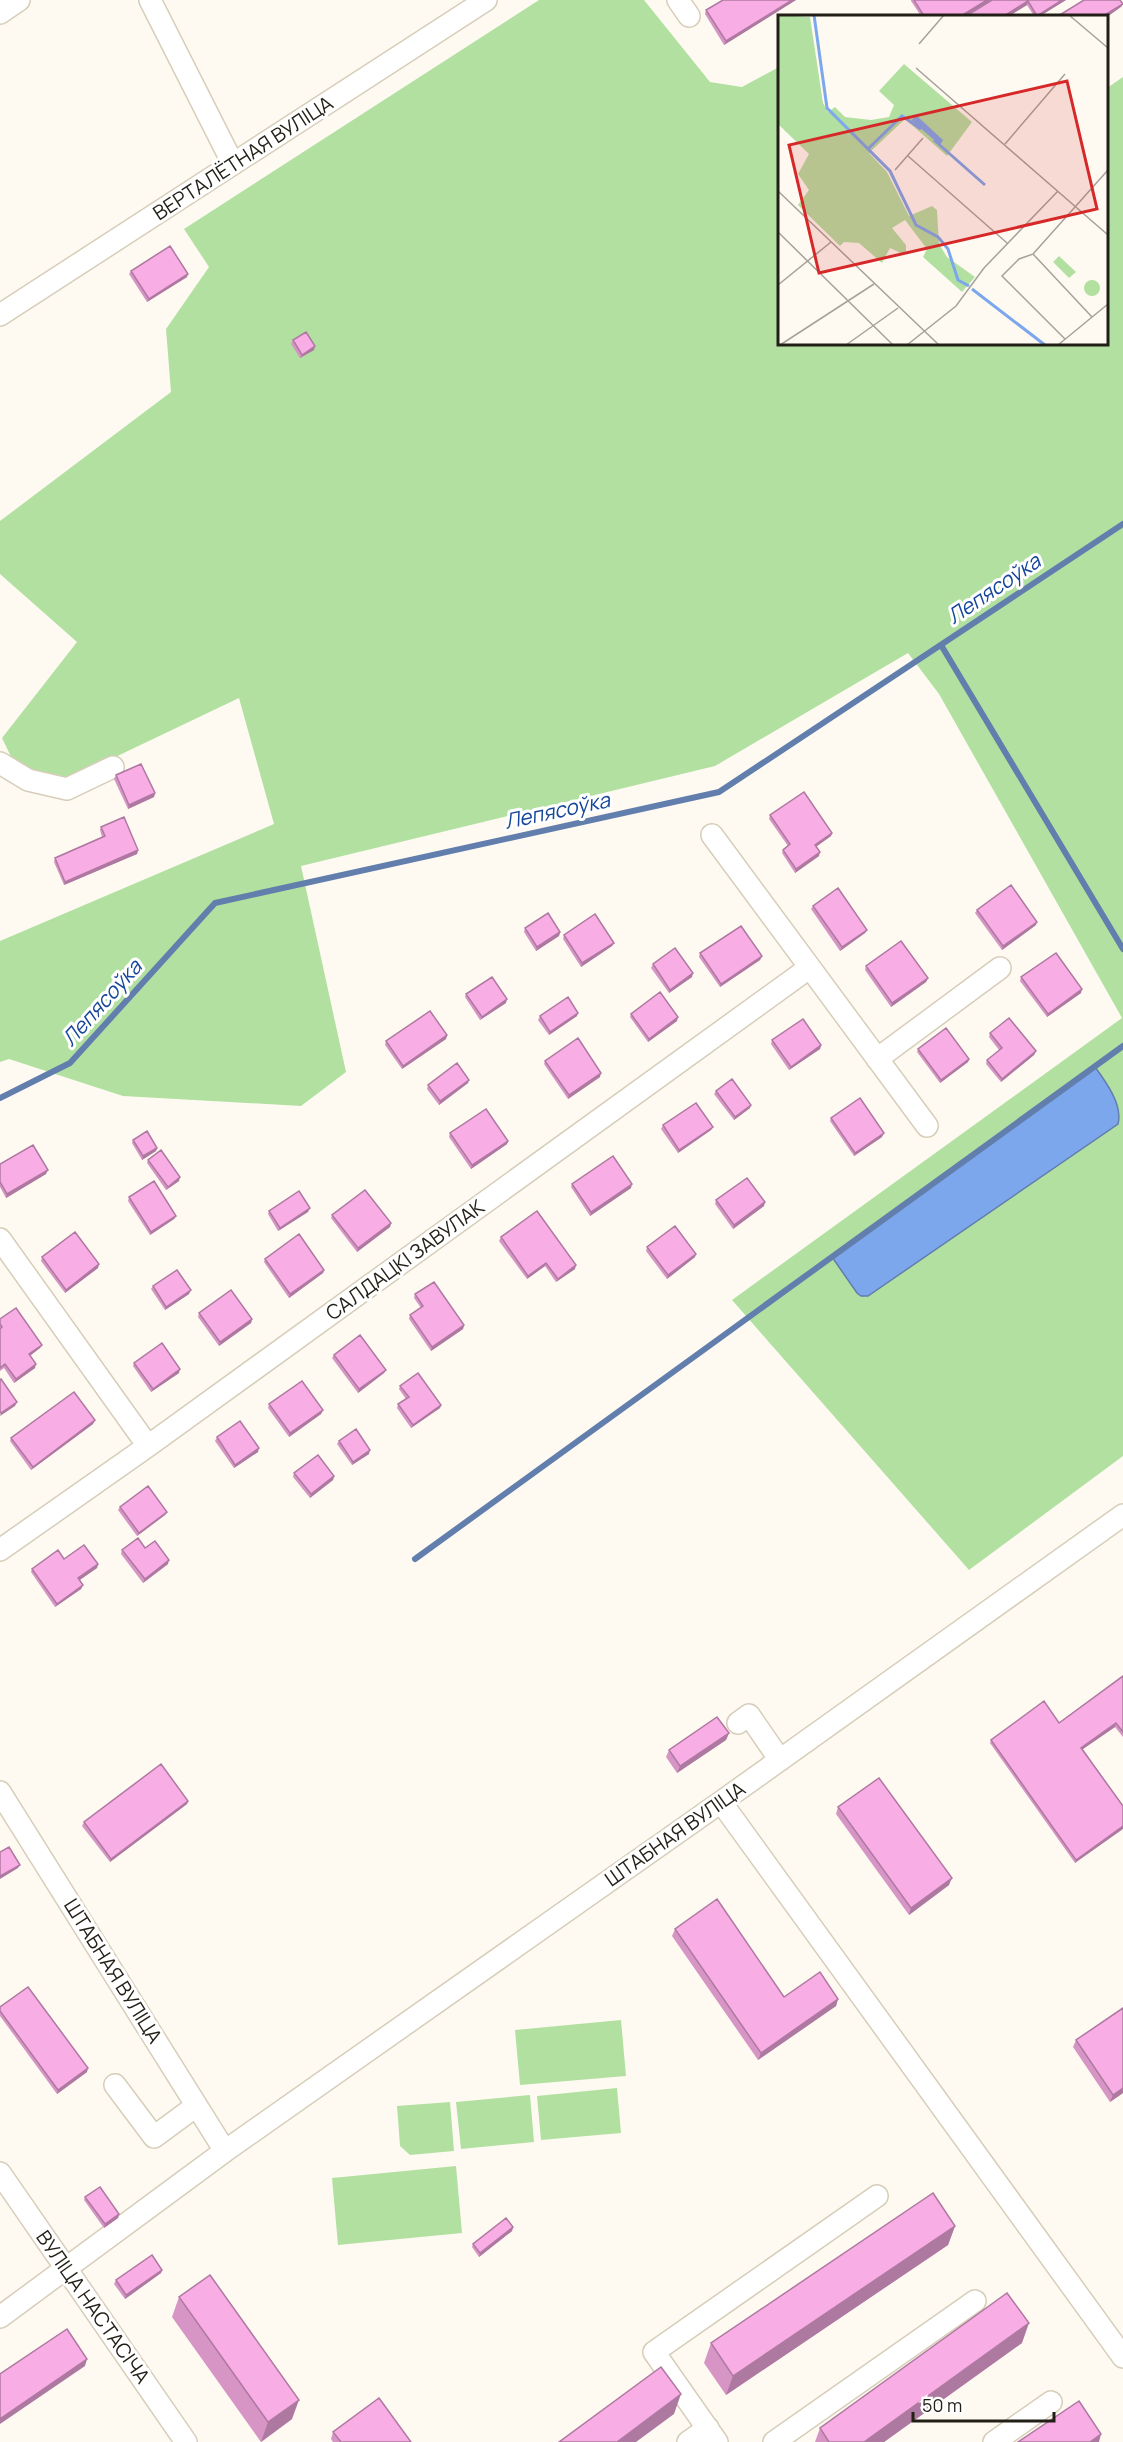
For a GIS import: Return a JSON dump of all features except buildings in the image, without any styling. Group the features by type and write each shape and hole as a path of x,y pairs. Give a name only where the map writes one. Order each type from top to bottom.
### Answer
{"street":[{"path":"0,13 19,0"},
{"path":"150,0 234,164"},
{"name":"ВЕРТАЛЁТНАЯ ВУЛІЦА","path":"0,315 486,0"},
{"path":"0,763 28,780 67,789 114,767"},
{"path":"712,835 927,1126"},
{"name":"САЛДАЦКІ ЗАВУЛАК","path":"0,1550 148,1446 809,968"},
{"path":"877,1059 1000,968"},
{"path":"0,1239 148,1446"},
{"name":"ШТАБНАЯ ВУЛІЦА","path":"0,2317 225,2151 721,1802 1123,1515"},
{"path":"738,1723 749,1715 780,1760"},
{"name":"ШТАБНАЯ ВУЛІЦА","path":"0,1792 225,2151"},
{"path":"721,1802 1123,2357"},
{"path":"115,2085 154,2137 196,2106"},
{"name":"ВУЛІЦА НАСТАСІЧА","path":"0,2173 68,2268 186,2442"},
{"path":"688,2442 712,2435 654,2352 877,2196"},
{"path":"774,2442 975,2301"},
{"path":"994,2442 1051,2402"}],"green space":[{"path":"539,0 644,0 710,82 742,87 778,68 778,345 1108,345 1108,87 1123,77 1123,1456 969,1570 732,1300 1122,1018 939,694 908,653 715,766 301,866 346,1072 301,1106 123,1096 9,1059 0,1062 0,941 274,824 239,698 65,781 16,767 2,738 77,642 0,574 0,521 171,392 166,329 209,267 184,229"},
{"path":"621,2020 626,2076 520,2085 515,2030"},
{"path":"617,2088 621,2133 541,2140 537,2096"},
{"path":"530,2095 534,2142 461,2149 456,2102"},
{"path":"450,2102 454,2151 410,2155 400,2146 397,2106"},
{"path":"456,2166 462,2233 338,2245 332,2178"}],"water":[{"path":"1095,1067 1116,1102 1118,1124 868,1296 861,1296 857,1293 832,1257"}],"waterway":[{"name":"Лепясоўка","path":"0,1098 70,1063 215,903 719,792 1123,524"},
{"path":"941,645 1123,949"},
{"path":"415,1559 1123,1046"}]}
